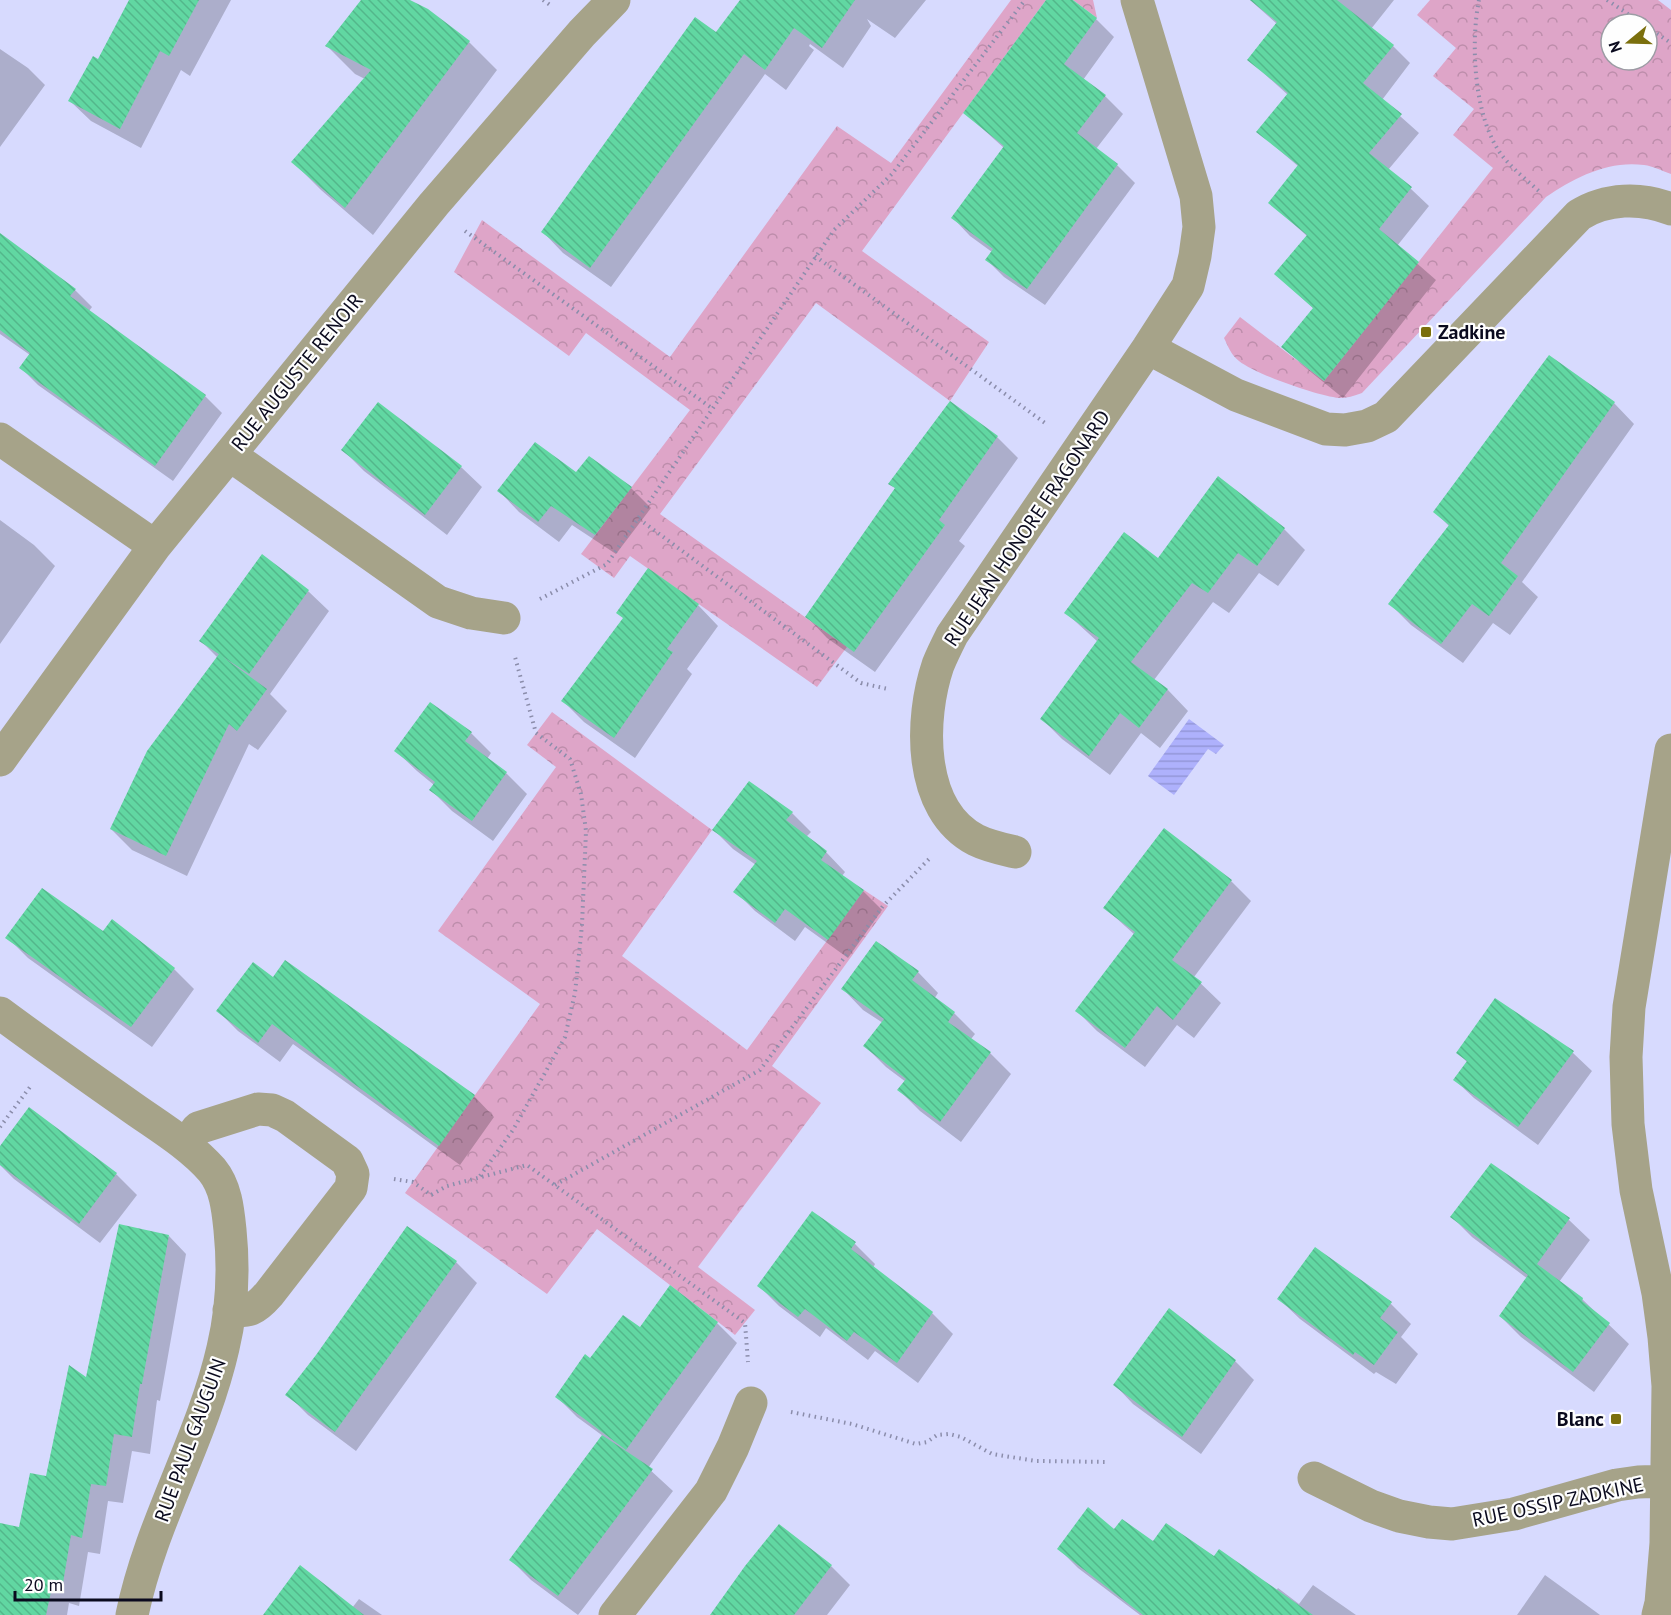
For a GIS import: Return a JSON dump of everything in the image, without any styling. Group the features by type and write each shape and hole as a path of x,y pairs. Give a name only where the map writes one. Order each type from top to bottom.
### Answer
{"street":[{"name":"RUE AUGUSTE RENOIR","path":"0,760 155,546 374,275 582,33 614,0"},
{"name":"RUE JEAN HONORE FRAGONARD","path":"1015,852 975,840 959,828 938,797 928,757 926,728 930,697 938,664 952,635 1188,286 1199,226 1196,196 1137,0"},
{"path":"1148,348 1236,395 1326,429 1345,430 1367,426 1386,417 1579,215 1593,206 1613,202 1636,201 1671,209"},
{"path":"0,439 155,546"},
{"path":"230,455 438,602 471,613 504,618"},
{"path":"1658,1615 1666,1543 1668,1386 1664,1292 1636,1190 1628,1124 1626,1057 1629,1007 1662,860 1671,750"},
{"name":"RUE PAUL GAUGUIN","path":"0,1013 185,1145 214,1172 226,1198 232,1251 229,1310 223,1348 209,1395 164,1512 132,1615"},
{"path":"185,1145 198,1128 258,1109 272,1110 285,1116 346,1161 353,1174 351,1188 270,1294 248,1311 229,1310"},
{"path":"615,1615 711,1491 733,1447 751,1403"},
{"name":"RUE OSSIP ZADKINE","path":"1314,1478 1371,1506 1399,1516 1452,1524 1514,1514 1617,1485 1667,1481"}],"path":[{"path":"480,1176 513,1130 566,1037 575,993 582,925 586,831 581,794 570,759 536,733 504,618 607,564 834,230 892,174 1025,0"},
{"path":"1479,0 1476,13 1474,56 1483,111 1491,135 1503,157 1546,197"},
{"path":"1607,0 1624,12"},
{"path":"469,234 713,409"},
{"path":"815,256 1080,448"},
{"path":"639,519 861,683 930,697"},
{"path":"555,1185 760,1070 884,906 959,828"},
{"path":"0,1127 56,1054"},
{"path":"413,1182 431,1195 447,1186 527,1165 746,1323"},
{"path":"751,1403 852,1424 916,1444 927,1442 937,1435 948,1434 961,1437 992,1454 1036,1461 1108,1462"}],"green space":[{"path":"1011,0 1046,0 862,251 989,342 950,401 816,303 660,514 847,647 817,687 630,556 614,578 581,554 690,410 586,333 569,356 454,272 482,220 670,357 837,126 891,163"},
{"path":"1073,0 1093,0 1097,18"},
{"path":"1430,0 1658,0 1671,10 1671,174 1647,166 1617,165 1580,177 1546,197 1362,393 1339,398 1317,393 1287,384 1239,361 1224,338 1240,317 1324,381 1493,168 1453,135 1474,109 1433,76 1456,48 1417,15"},
{"path":"552,712 712,830 622,956 747,1050 864,890 888,906 772,1066 821,1103 698,1267 755,1310 735,1335 597,1229 547,1294 405,1193 540,1004 438,931 556,767 527,745"}],"water":[{"path":"1189,719 1224,745 1216,754 1208,749 1174,795 1148,776"}],"building":[{"path":"129,0 199,0 169,56 160,51 120,129 68,101 93,56 98,59"},
{"path":"361,0 410,0 428,9 470,41 345,208 291,162 371,70 325,46"},
{"path":"740,0 855,0 822,48 794,28 765,70 744,54 590,268 541,232 695,17 716,32"},
{"path":"1046,0 1073,0 1097,18 1064,64 1106,95 1077,133 1118,164 1027,289 985,260 993,249 951,218 1004,146 963,113"},
{"path":"1250,0 1337,0 1394,45 1363,83 1402,114 1369,153 1412,187 1379,229 1419,262 1324,381 1281,347 1313,308 1274,274 1307,235 1268,203 1298,165 1256,132 1288,93 1247,60 1277,22"},
{"path":"0,233 76,289 70,296 206,395 155,466 19,368 30,353 0,330"},
{"path":"1549,355 1615,402 1501,563 1518,576 1489,616 1472,604 1441,644 1388,604 1449,525 1433,512"},
{"path":"950,401 998,436 939,520 945,525 854,652 805,617 895,488 888,484"},
{"path":"378,402 462,466 425,515 341,450"},
{"path":"535,442 576,472 589,456 632,487 595,535 551,506 538,522 497,491"},
{"path":"1218,476 1285,528 1257,566 1238,553 1208,593 1192,583 1131,662 1168,689 1139,728 1120,713 1089,756 1040,719 1099,638 1064,613 1124,532 1158,558"},
{"path":"262,554 309,590 249,674 199,641"},
{"path":"648,568 699,604 667,649 673,652 614,738 561,701 623,618 616,613"},
{"path":"219,654 267,689 237,731 229,724 166,856 110,829 147,751"},
{"path":"430,702 472,732 465,741 507,772 472,821 429,790 435,782 394,751"},
{"path":"749,781 793,812 786,820 827,851 821,860 864,890 828,940 785,909 775,923 733,892 757,861 712,830"},
{"path":"1164,828 1232,880 1172,960 1202,982 1173,1020 1157,1006 1125,1048 1075,1011 1135,932 1103,908"},
{"path":"42,888 103,931 112,919 175,968 131,1027 5,938"},
{"path":"876,941 919,971 912,980 955,1012 948,1022 991,1052 940,1122 897,1090 906,1079 863,1046 884,1019 841,989"},
{"path":"285,960 475,1095 439,1146 272,1024 258,1043 216,1011 253,962 273,977"},
{"path":"1495,998 1574,1051 1518,1127 1453,1080 1467,1061 1456,1053"},
{"path":"29,1107 117,1173 79,1224 0,1165 0,1146"},
{"path":"1491,1163 1570,1218 1537,1264 1583,1298 1582,1301 1610,1323 1573,1372 1499,1316 1528,1275 1450,1217"},
{"path":"812,1211 856,1242 851,1249 933,1312 897,1363 854,1332 847,1341 805,1309 798,1317 757,1286"},
{"path":"119,1224 169,1235 132,1437 114,1434 106,1486 91,1484 82,1538 71,1535 62,1589 52,1587 46,1615 0,1615 0,1523 19,1527 30,1473 46,1476 69,1365 86,1377"},
{"path":"407,1226 457,1261 335,1432 285,1395"},
{"path":"1315,1247 1392,1302 1380,1318 1398,1332 1374,1365 1355,1352 1353,1355 1277,1299"},
{"path":"670,1285 718,1322 626,1450 555,1397 585,1354 590,1358 623,1315 640,1327"},
{"path":"1169,1308 1236,1360 1182,1437 1113,1385"},
{"path":"602,1435 653,1469 558,1596 509,1560"},
{"path":"1088,1507 1114,1529 1122,1519 1153,1541 1166,1523 1214,1556 1219,1549 1313,1615 1143,1615 1057,1549"},
{"path":"779,1524 832,1565 794,1615 710,1615 745,1566"},
{"path":"300,1565 364,1615 263,1615"}],"place":[{"name":"Zadkine","path":"1426,332"},
{"name":"Blanc","path":"1616,1419"}]}
